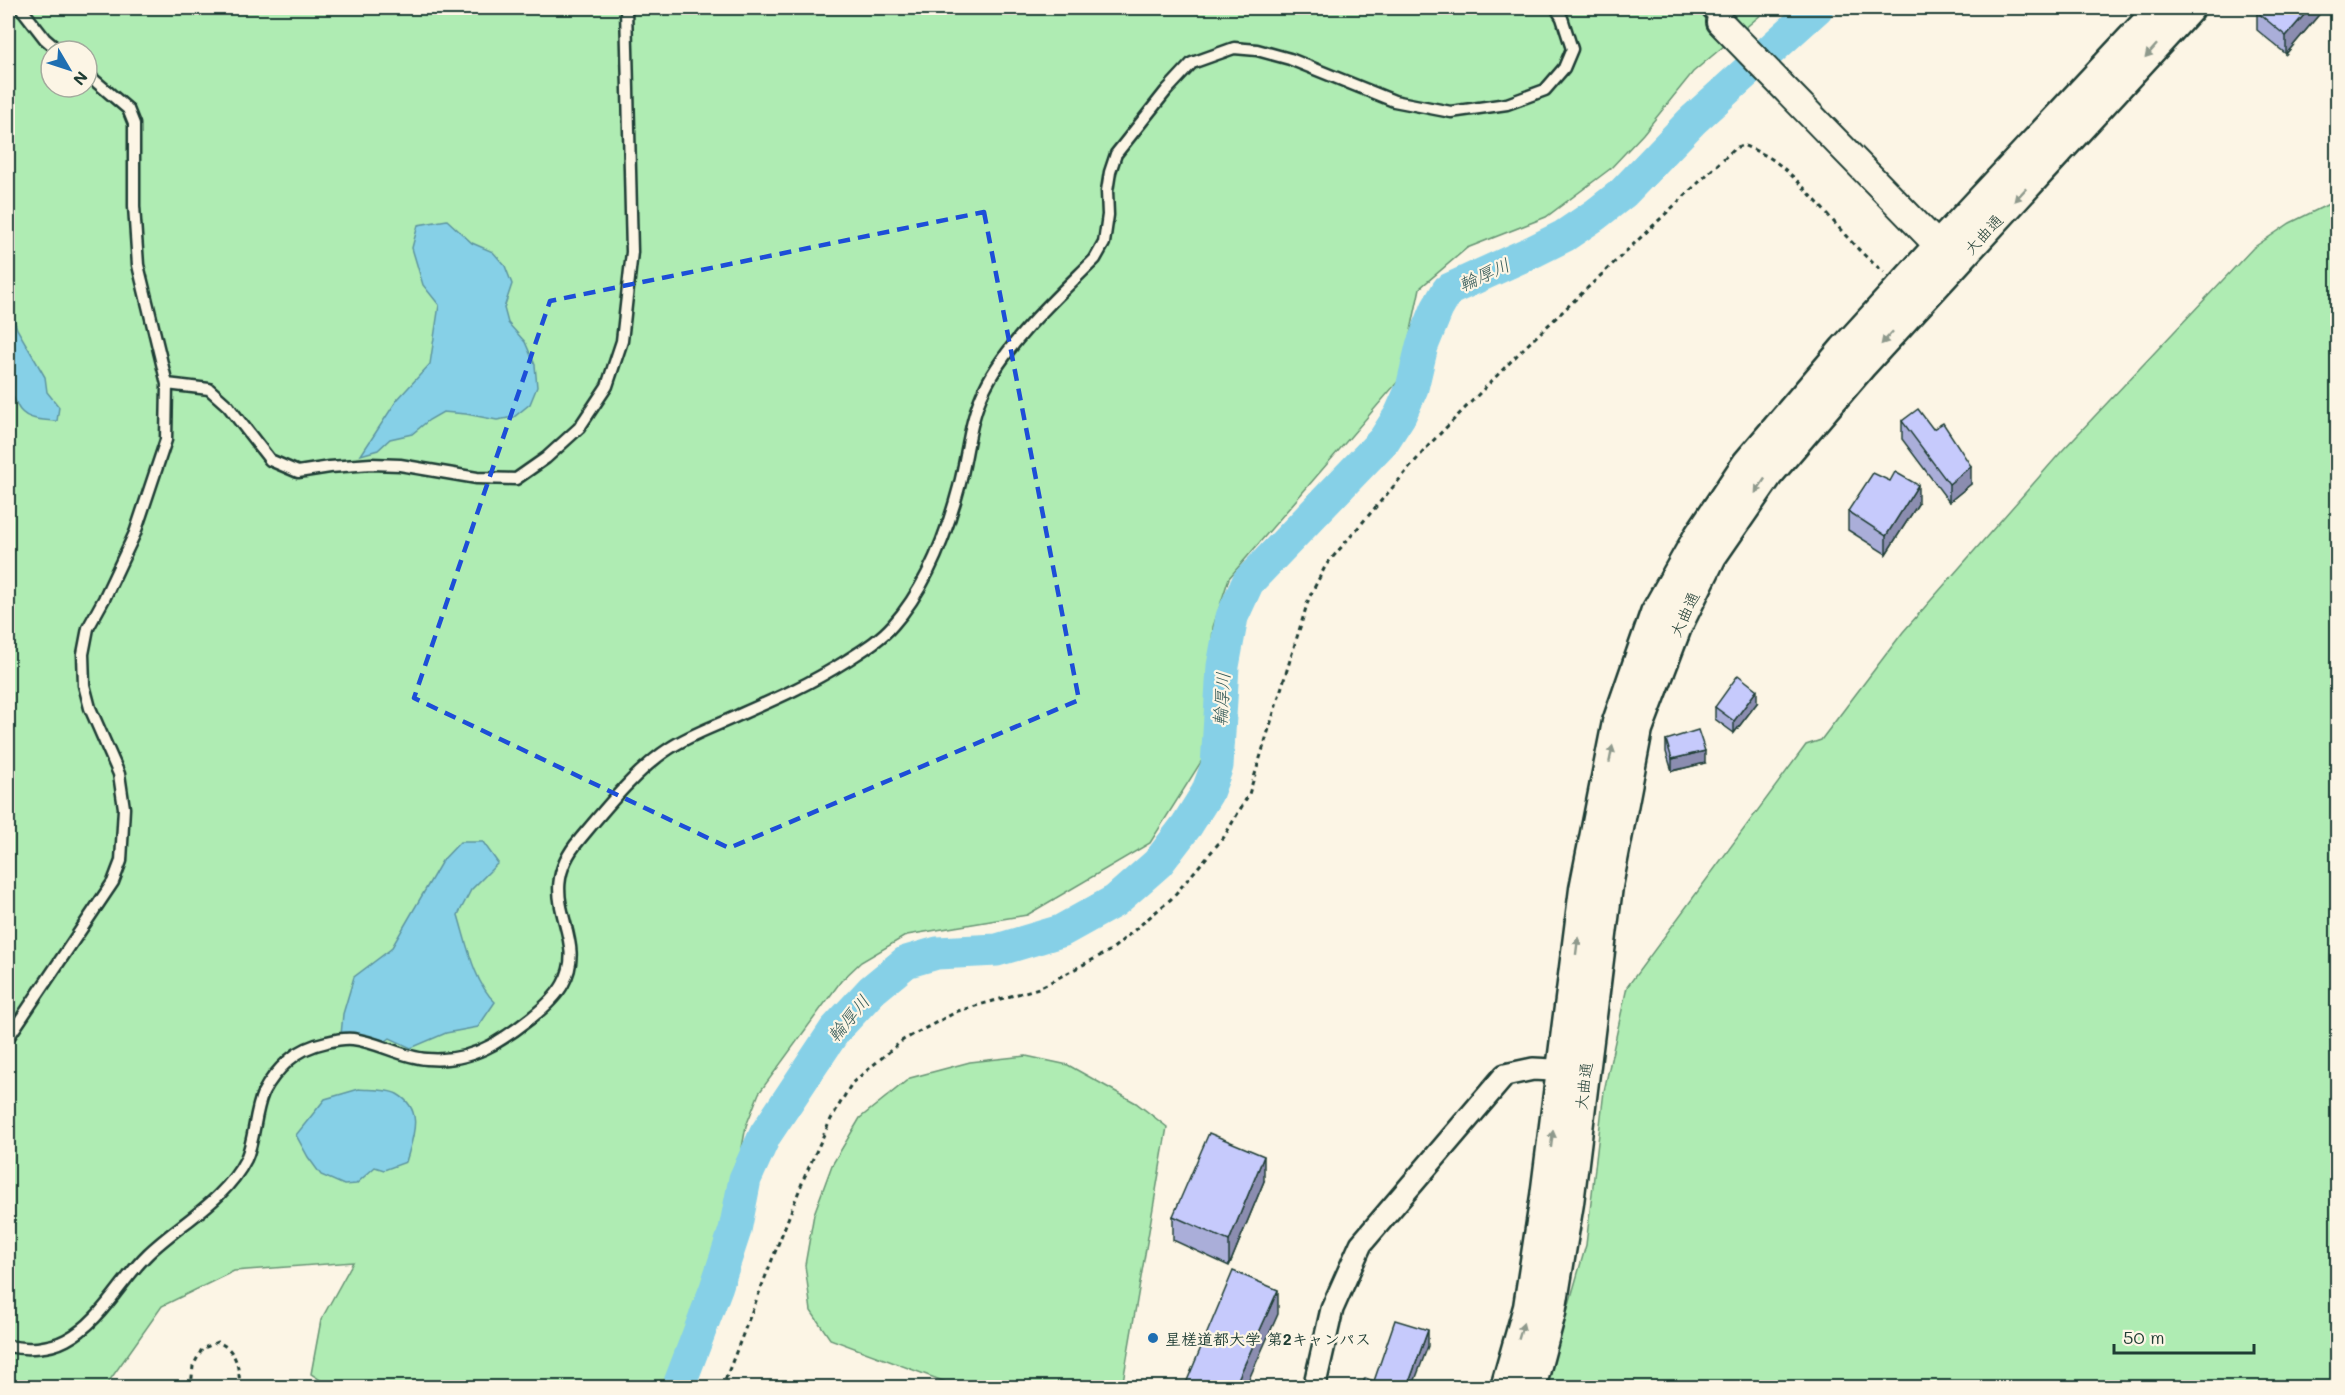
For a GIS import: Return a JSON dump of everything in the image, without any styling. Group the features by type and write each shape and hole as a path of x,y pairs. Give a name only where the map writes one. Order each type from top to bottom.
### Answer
{"main road":[{"name":"大曲通","path":"1505,1388 1528,1306 1545,1196 1572,1071 1638,729 1677,627 1712,556 1768,475 1863,364 1946,255 2160,8"},
{"name":"大曲通","path":"1531,1388 1551,1312 1569,1203 1572,1071 1584,889 1617,722 1655,613 1699,535 1747,463 1902,285 1946,255 2061,151 2190,8"}],"street":[{"path":"1712,15 1817,120 1946,255"},
{"path":"1314,1388 1332,1309 1361,1244 1505,1075 1533,1069 1572,1071"}],"lane":[{"path":"21,8 45,39"},
{"path":"167,384 209,389 228,406 270,460 298,472 371,464 400,465 477,478 516,479 546,458 579,428 607,386 622,341 632,252 626,8"},
{"path":"8,1346 43,1347 65,1341 88,1324 151,1251 201,1212 224,1189 246,1158 261,1097 269,1081 293,1056 313,1045 354,1039 426,1059 458,1059 488,1047 548,1005 562,986 571,959 557,888 560,876 571,849 610,803 669,749 807,686 872,645 892,627 910,603 929,571 942,538 959,487 975,412 985,386 1006,352 1095,259 1104,243 1108,215 1107,191 1116,154 1166,91 1192,63 1234,48 1257,50 1290,59 1394,101 1451,112 1507,104 1545,90 1564,68 1572,49 1556,8"},
{"path":"8,1038 114,882 122,861 124,808 119,774 90,708 84,685 83,654 88,628 135,533 166,440 167,384 138,265 134,206 134,124 128,109 99,84"}],"path":[{"path":"722,1388 804,1178 831,1119 852,1083 903,1040 958,1011 1039,988 1111,950 1171,899 1224,837 1249,794 1309,597 1326,565 1429,445 1521,351 1735,148 1743,146 1775,160 1810,192 1871,261 1902,285"},
{"path":"191,1388 193,1366 202,1349 217,1342 228,1346 235,1355 240,1388"}],"highlighted area":[{"path":"984,212 1079,700 729,848 414,698 550,301"}],"green space":[{"path":"8,8 1769,8 1693,72 1643,134 1610,169 1546,217 1467,248 1420,288 1401,378 1229,578 1213,627 1209,687 1211,746 1150,843 1027,915 907,935 861,962 841,981 759,1093 746,1126 721,1262 672,1388 331,1387 311,1374 321,1320 353,1262 234,1271 162,1306 105,1387 8,1387"},
{"path":"2337,200 2337,1387 1545,1388 1586,1245 1604,1091 1627,987 1806,745 1821,740 1903,632 2061,452 2253,248 2290,223"},
{"path":"1026,1056 1068,1065 1136,1103 1167,1127 1122,1387 959,1387 830,1339 811,1311 805,1265 814,1214 832,1165 860,1118 910,1078 970,1062"}],"water":[{"path":"447,220 472,243 493,252 505,266 512,284 504,308 508,323 525,342 535,365 537,387 530,404 514,417 497,420 443,412 412,434 390,439 378,450 361,455 397,400 430,364 439,305 423,285 412,248 418,225"},
{"path":"8,285 14,297 10,307 17,329 45,377 47,392 59,407 57,421 37,419 24,414 8,390"},
{"path":"460,842 483,842 498,863 471,890 458,915 476,973 481,984 495,1002 478,1027 446,1033 411,1048 390,1038 374,1050 356,1044 341,1035 343,1014 354,977 391,949 442,861"},
{"path":"359,1089 389,1091 406,1100 414,1116 414,1134 406,1162 384,1170 375,1167 356,1184 344,1185 321,1175 296,1135 325,1099"}],"building":[{"path":"2261,8 2310,8 2286,36 2257,12"},
{"path":"1918,409 1933,429 1943,423 1971,466 1949,484 1902,421"},
{"path":"1895,472 1918,485 1886,536 1848,511 1873,473 1890,481"},
{"path":"1738,675 1757,690 1734,721 1715,707"},
{"path":"1698,730 1705,751 1672,759 1666,740"},
{"path":"1209,1133 1264,1156 1229,1241 1173,1216"},
{"path":"1233,1271 1278,1290 1234,1388 1184,1388"},
{"path":"1395,1320 1428,1330 1407,1388 1361,1388 1365,1378 1374,1381"}],"waterway":[{"name":"輪厚川","path":"678,1388 716,1288 735,1230 745,1179 765,1135 835,1030 872,990 906,962 937,953 997,950 1061,931 1115,901 1158,863 1187,825 1207,793 1217,766 1223,666 1232,617 1248,582 1384,440 1400,415 1412,388 1422,346 1437,309 1448,290 1564,236 1595,215 1623,193 1692,121 1817,8"}],"place":[{"name":"星槎道都大学 第2キャンパス","path":"1153,1338"}]}
